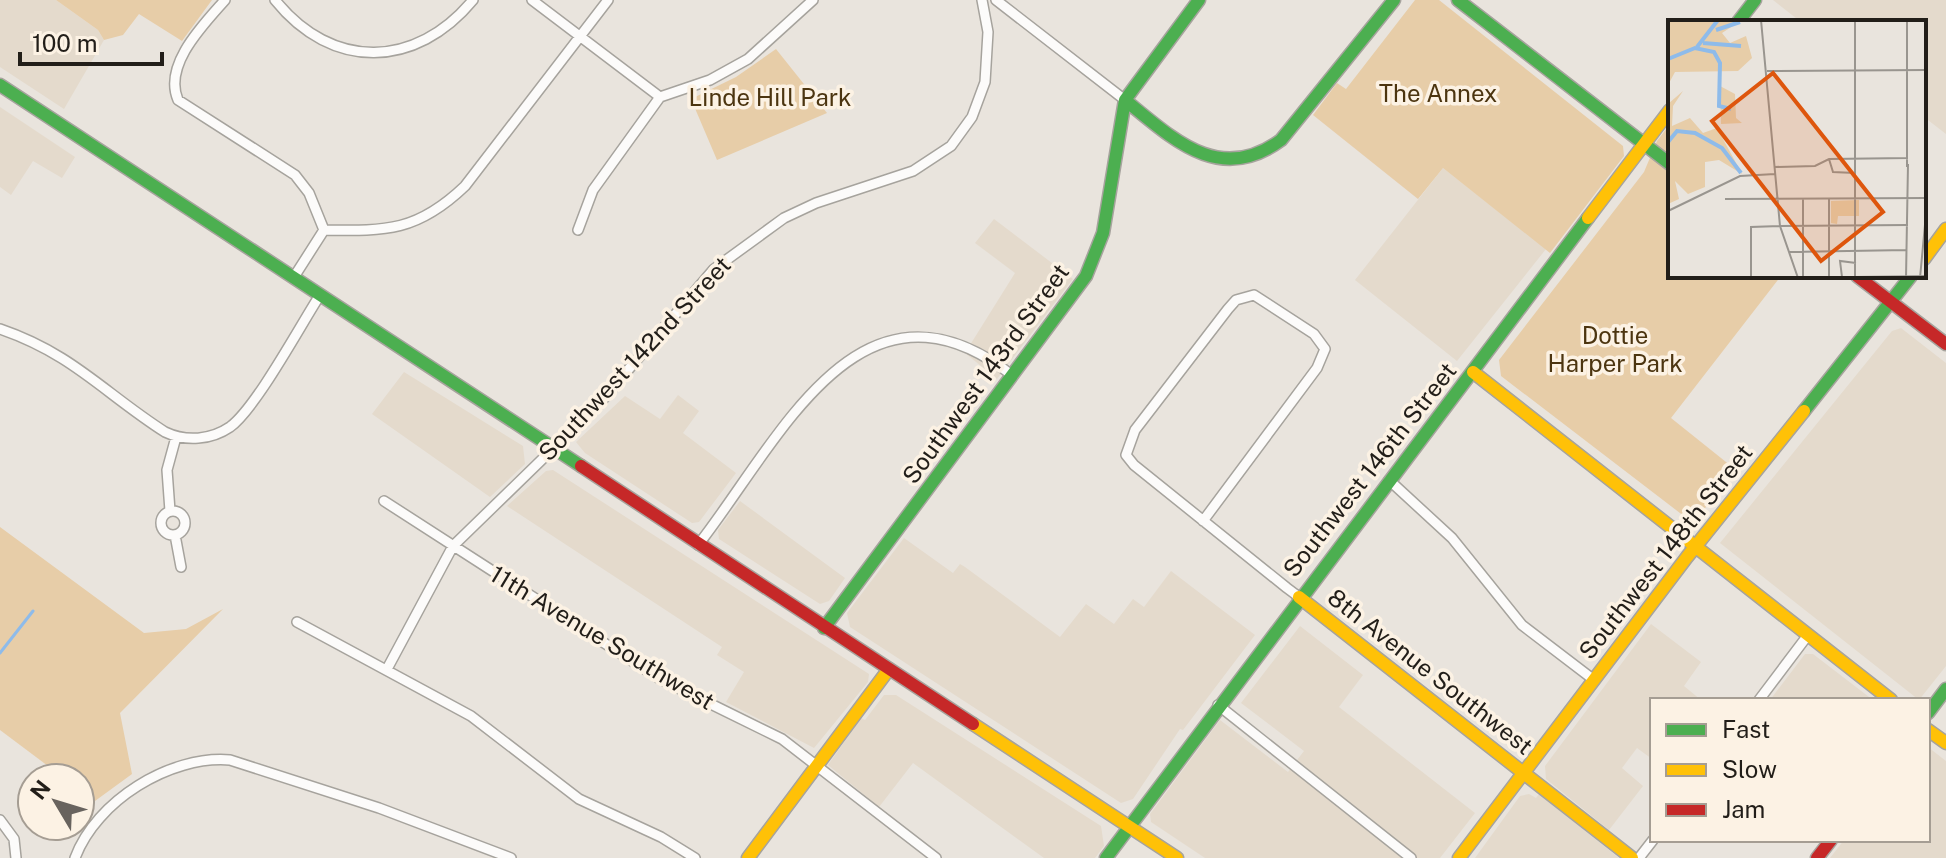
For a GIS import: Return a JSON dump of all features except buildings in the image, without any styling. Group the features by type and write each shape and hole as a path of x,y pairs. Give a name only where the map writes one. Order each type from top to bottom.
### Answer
{"street":[{"path":"225,0 180,63 174,83 178,100 295,175 309,193 324,230"},
{"path":"275,0 316,38 343,49 370,53 390,53 428,39 447,27 473,0"},
{"path":"532,0 660,97"},
{"path":"324,230 388,230 428,217 447,203 465,186 608,0"},
{"path":"578,230 593,190 660,97 710,80 748,59 813,0"},
{"name":"Southwest 142nd Street","path":"387,669 453,546 553,450 640,360 714,269 740,247 800,210 913,171 951,146 972,117 985,82 988,32 982,0"},
{"path":"996,0 1179,143 1198,154 1219,160 1240,161 1266,152 1287,132 1394,0"},
{"name":"Southwest 143rd Street","path":"824,628 1086,276 1096,254 1125,100 1199,0"},
{"path":"1458,0 1668,162"},
{"path":"1740,20 1755,0"},
{"path":"0,85 1177,858"},
{"name":"Southwest 146th Street","path":"1106,858 1299,597 1668,113"},
{"path":"1926,256 1946,229"},
{"path":"294,277 324,230"},
{"path":"1860,278 1946,344"},
{"name":"Southwest 148th Street","path":"1459,858 1696,546 1910,278"},
{"path":"0,329 49,348 88,372 151,423 176,437 213,435 236,422 320,295"},
{"name":"8th Avenue Southwest","path":"1203,521 1317,368 1325,349 1314,334 1263,297 1245,295 1228,309 1135,430 1127,446 1127,458 1203,521 1632,858"},
{"path":"698,545 803,401 824,379 862,352 912,335 946,338 985,355 1013,376"},
{"path":"1473,372 1888,698"},
{"path":"175,535 167,534 161,524 170,511 167,470 176,437"},
{"path":"1389,480 1452,538 1522,625 1594,680"},
{"name":"11th Avenue Southwest","path":"384,501 660,679 761,727 817,765 936,858"},
{"path":"170,511 182,515 185,523 175,535"},
{"path":"175,535 181,567"},
{"path":"297,622 471,716 564,790 661,837 695,858"},
{"path":"1761,698 1808,635"},
{"path":"748,858 889,669"},
{"path":"1930,710 1946,689"},
{"path":"1218,705 1411,858"},
{"path":"75,858 87,835 108,811 147,782 185,764 211,758 230,760 379,808 511,858"},
{"path":"0,820 14,839 16,858"},
{"path":"1639,858 1651,842"},
{"path":"1817,858 1829,842"}],"shaded area":[{"path":"0,0 56,0 98,30 104,40 64,109 0,67"},
{"path":"1773,0 1946,0 1946,134 1926,119 1926,20 1798,20"},
{"path":"0,107 75,157 62,178 33,161 11,195 0,187"},
{"path":"1443,168 1546,249 1457,361 1355,280"},
{"path":"994,219 1073,279 997,379 965,353 1015,273 975,243"},
{"path":"1901,328 1946,363 1946,666 1921,698 1916,698 1720,543 1892,331"},
{"path":"404,372 523,446 525,464 490,497 372,414"},
{"path":"678,395 699,411 683,433 736,473 699,522 692,523 585,453 576,442 625,396 660,419"},
{"path":"553,470 869,674 868,682 814,748 726,702 744,672 717,655 722,647 507,506 546,471"},
{"path":"740,501 845,578 829,601 820,604 719,539 718,530"},
{"path":"904,538 953,573 960,564 965,567 1060,637 1086,604 1114,624 1133,599 1144,607 1171,571 1255,635 1183,730 1180,729 1133,799 1121,803 850,627 847,613"},
{"path":"1651,624 1701,662 1684,686 1699,698 1650,698 1650,758 1637,748 1622,768 1643,786 1609,830 1546,779 1545,766"},
{"path":"1300,626 1363,675 1339,707 1475,813 1440,858 1205,858 1151,822 1150,814 1220,720 1288,772 1304,751 1241,703"},
{"path":"1805,654 1813,654 1870,698 1772,698"},
{"path":"884,695 896,695 1101,826 1104,846 1095,858 1044,858 913,763 879,807 828,765 861,718 865,720"},
{"path":"1930,749 1946,761 1946,858 1830,858 1842,842 1930,842"},
{"path":"1529,794 1536,798 1539,794 1619,858 1475,858 1520,796"}],"green space":[{"path":"56,0 212,0 182,41 139,14 123,35 104,40 98,30"},
{"name":"The Annex","path":"1415,0 1439,0 1623,146 1624,156 1550,253 1443,168 1418,199 1313,115 1337,83 1346,89"},
{"name":"Linde Hill Park","path":"776,49 827,113 717,160 691,99 736,77"},
{"name":"Dottie Harper Park","path":"1668,127 1668,278 1779,278 1671,418 1736,470 1693,523 1501,376 1499,360 1644,172 1657,141"},
{"path":"0,527 144,633 186,629 223,609 120,713 132,774 96,800 96,762 43,762 0,730"}],"waterway":[{"path":"0,653 33,611"}],"traffic: fast":[{"path":"824,628 1086,276 1103,233 1125,100 1199,0"},
{"path":"1125,100 1161,129 1198,152 1218,158 1238,158 1259,153 1281,140 1394,0"},
{"path":"1458,0 1668,162"},
{"path":"1740,20 1755,0"},
{"path":"0,85 581,466"},
{"path":"1106,858 1588,218"},
{"path":"1804,411 1909,278"},
{"path":"1930,710 1946,689"}],"traffic: slow":[{"path":"1588,218 1668,113"},
{"path":"1926,256 1946,229"},
{"path":"1473,372 1888,698"},
{"path":"1459,858 1687,557 1804,411"},
{"path":"1299,597 1632,858"},
{"path":"748,858 889,669"},
{"path":"973,724 1177,858"},
{"path":"1930,731 1946,743"}],"traffic: jam":[{"path":"1860,278 1946,344"},
{"path":"581,466 973,724"},
{"path":"1817,858 1829,842"}]}
